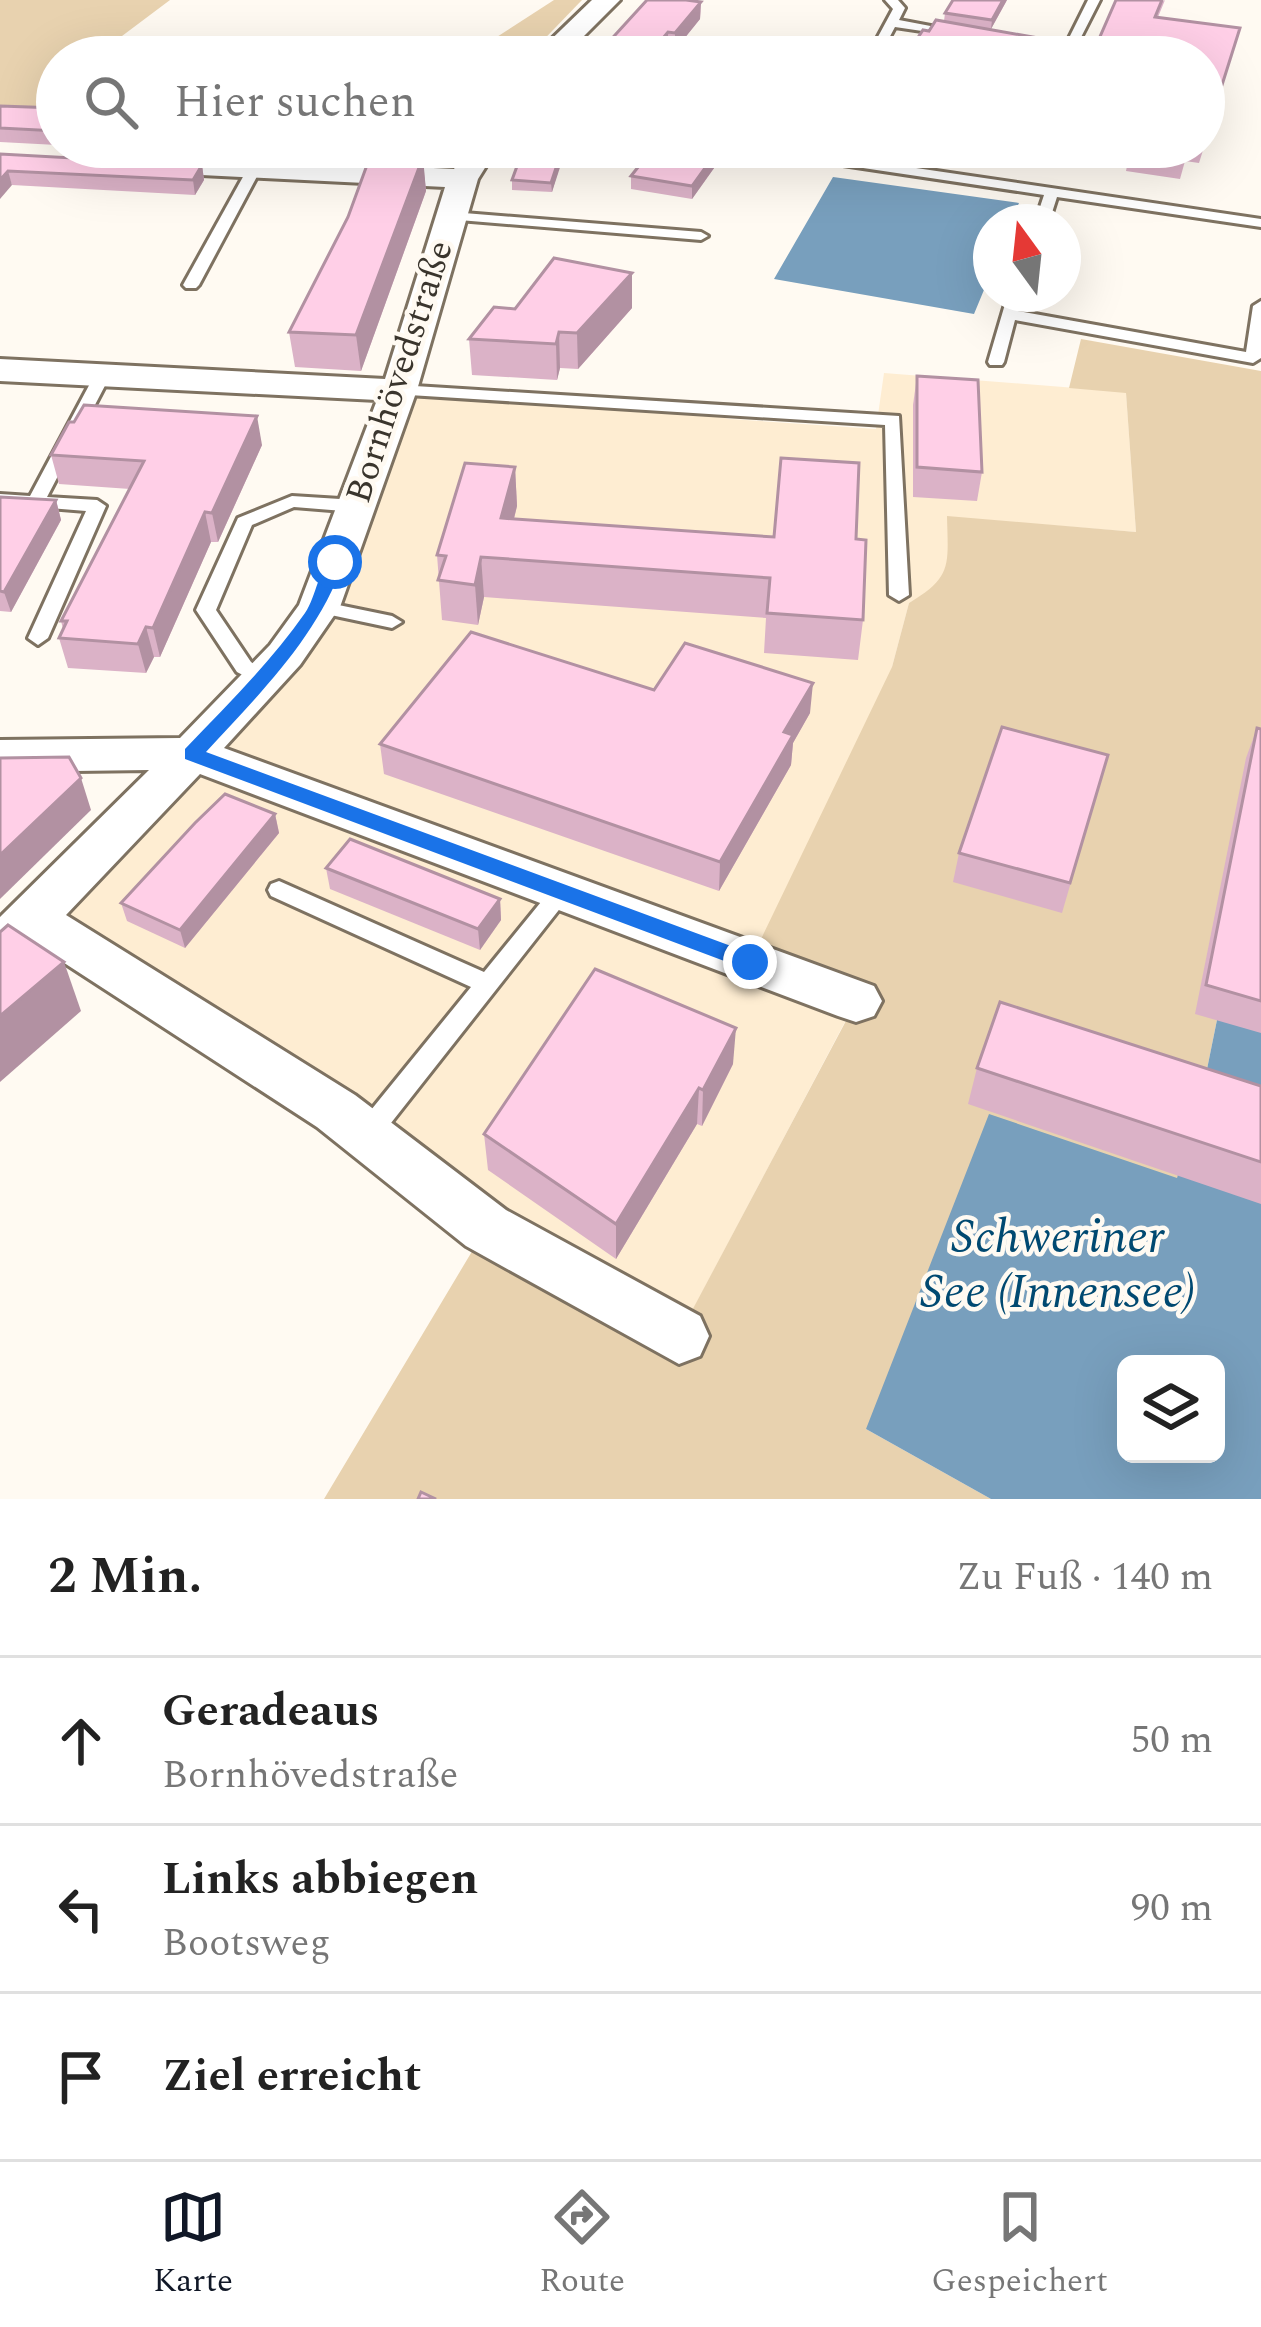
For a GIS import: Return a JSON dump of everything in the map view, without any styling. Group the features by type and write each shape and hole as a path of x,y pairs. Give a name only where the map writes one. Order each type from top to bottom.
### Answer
{"street":[{"path":"569,36 607,0"},
{"path":"234,168 463,179"},
{"name":"Bornhövedstraße","path":"470,168 399,390 319,607 192,754 17,932 212,1027 367,1135 486,1228 679,1336"},
{"path":"0,370 399,390"},
{"path":"0,755 192,754 856,1001"}],"lane":[{"path":"884,36 899,8 891,0"},
{"path":"1076,36 1094,0"},
{"path":"891,23 980,35"},
{"path":"889,168 1261,223"},
{"path":"191,285 254,169"},
{"path":"1048,204 1052,192"},
{"path":"452,216 701,236"},
{"path":"996,362 1009,314 1253,358 1261,307"},
{"path":"36,501 102,376"},
{"path":"399,390 893,420 899,595"},
{"path":"0,499 98,506 38,638"},
{"path":"262,678 244,667 206,610 244,521 292,500 356,506"},
{"path":"319,607 392,622"},
{"path":"279,890 488,985"},
{"path":"367,1135 562,892"}],"shaded area":[{"path":"0,0 170,0 122,36 36,36 36,118 0,117"},
{"path":"554,0 582,0 547,36 498,36"},
{"path":"1081,339 1261,371 1261,803 1204,1084 1177,1179 866,1429 991,1499 324,1499 486,1228 679,1335 856,1002 750,962 892,667 909,603 934,585 945,568 947,516 1136,532 1126,393 1069,388"},
{"path":"884,373 1126,392 1136,532 948,517 948,564 939,585 909,603 892,667 856,1001 679,1336 33,918 285,655 399,390 622,401 730,419 876,429"}],"water":[{"path":"833,177 1019,203 973,204 974,314 774,279"},
{"name":"Schweriner See (Innensee)","path":"1261,803 1261,1499 991,1499 866,1429 989,1114 1177,1178 1204,1084"}],"building":[{"path":"647,0 701,2 675,33 614,36"},
{"path":"953,0 1003,0 992,20 945,13"},
{"path":"1116,0 1162,0 1155,17 1240,28 1225,76 1225,36 1100,36"},
{"path":"936,20 1027,36 919,36"},
{"path":"0,106 36,107 36,130 0,128"},
{"path":"0,154 36,156 36,168 200,168 193,180 8,171 0,180"},
{"path":"366,168 419,168 356,335 289,332 348,217"},
{"path":"516,168 556,168 551,183 512,180"},
{"path":"637,168 705,168 692,186 631,176"},
{"path":"554,258 632,273 577,333 559,332 556,344 469,339 494,307 515,309"},
{"path":"917,376 978,380 982,472 917,467"},
{"path":"84,405 257,416 212,513 205,512 153,628 146,627 138,644 59,638 67,621 61,621 144,461 51,455"},
{"path":"781,458 859,463 856,539 866,540 863,620 767,613 770,578 481,557 475,585 438,580 446,556 437,555 465,463 515,467 501,518 774,537"},
{"path":"0,497 56,500 4,592 0,591"},
{"path":"471,632 654,690 685,643 813,683 784,732 793,735 720,862 380,744"},
{"path":"1002,727 1108,755 1070,883 959,853"},
{"path":"1257,728 1261,729 1261,1001 1206,985"},
{"path":"69,757 81,778 0,855 0,758"},
{"path":"225,794 275,814 180,930 121,903 195,823"},
{"path":"350,839 500,899 478,929 326,868"},
{"path":"8,925 64,962 0,1016 0,932"},
{"path":"595,969 736,1028 703,1090 699,1088 616,1224 484,1134"},
{"path":"1000,1002 1261,1086 1261,1162 977,1068"}],"route":[{"path":"335,562 319,607 285,655 192,754 737,953 750,962"}]}
